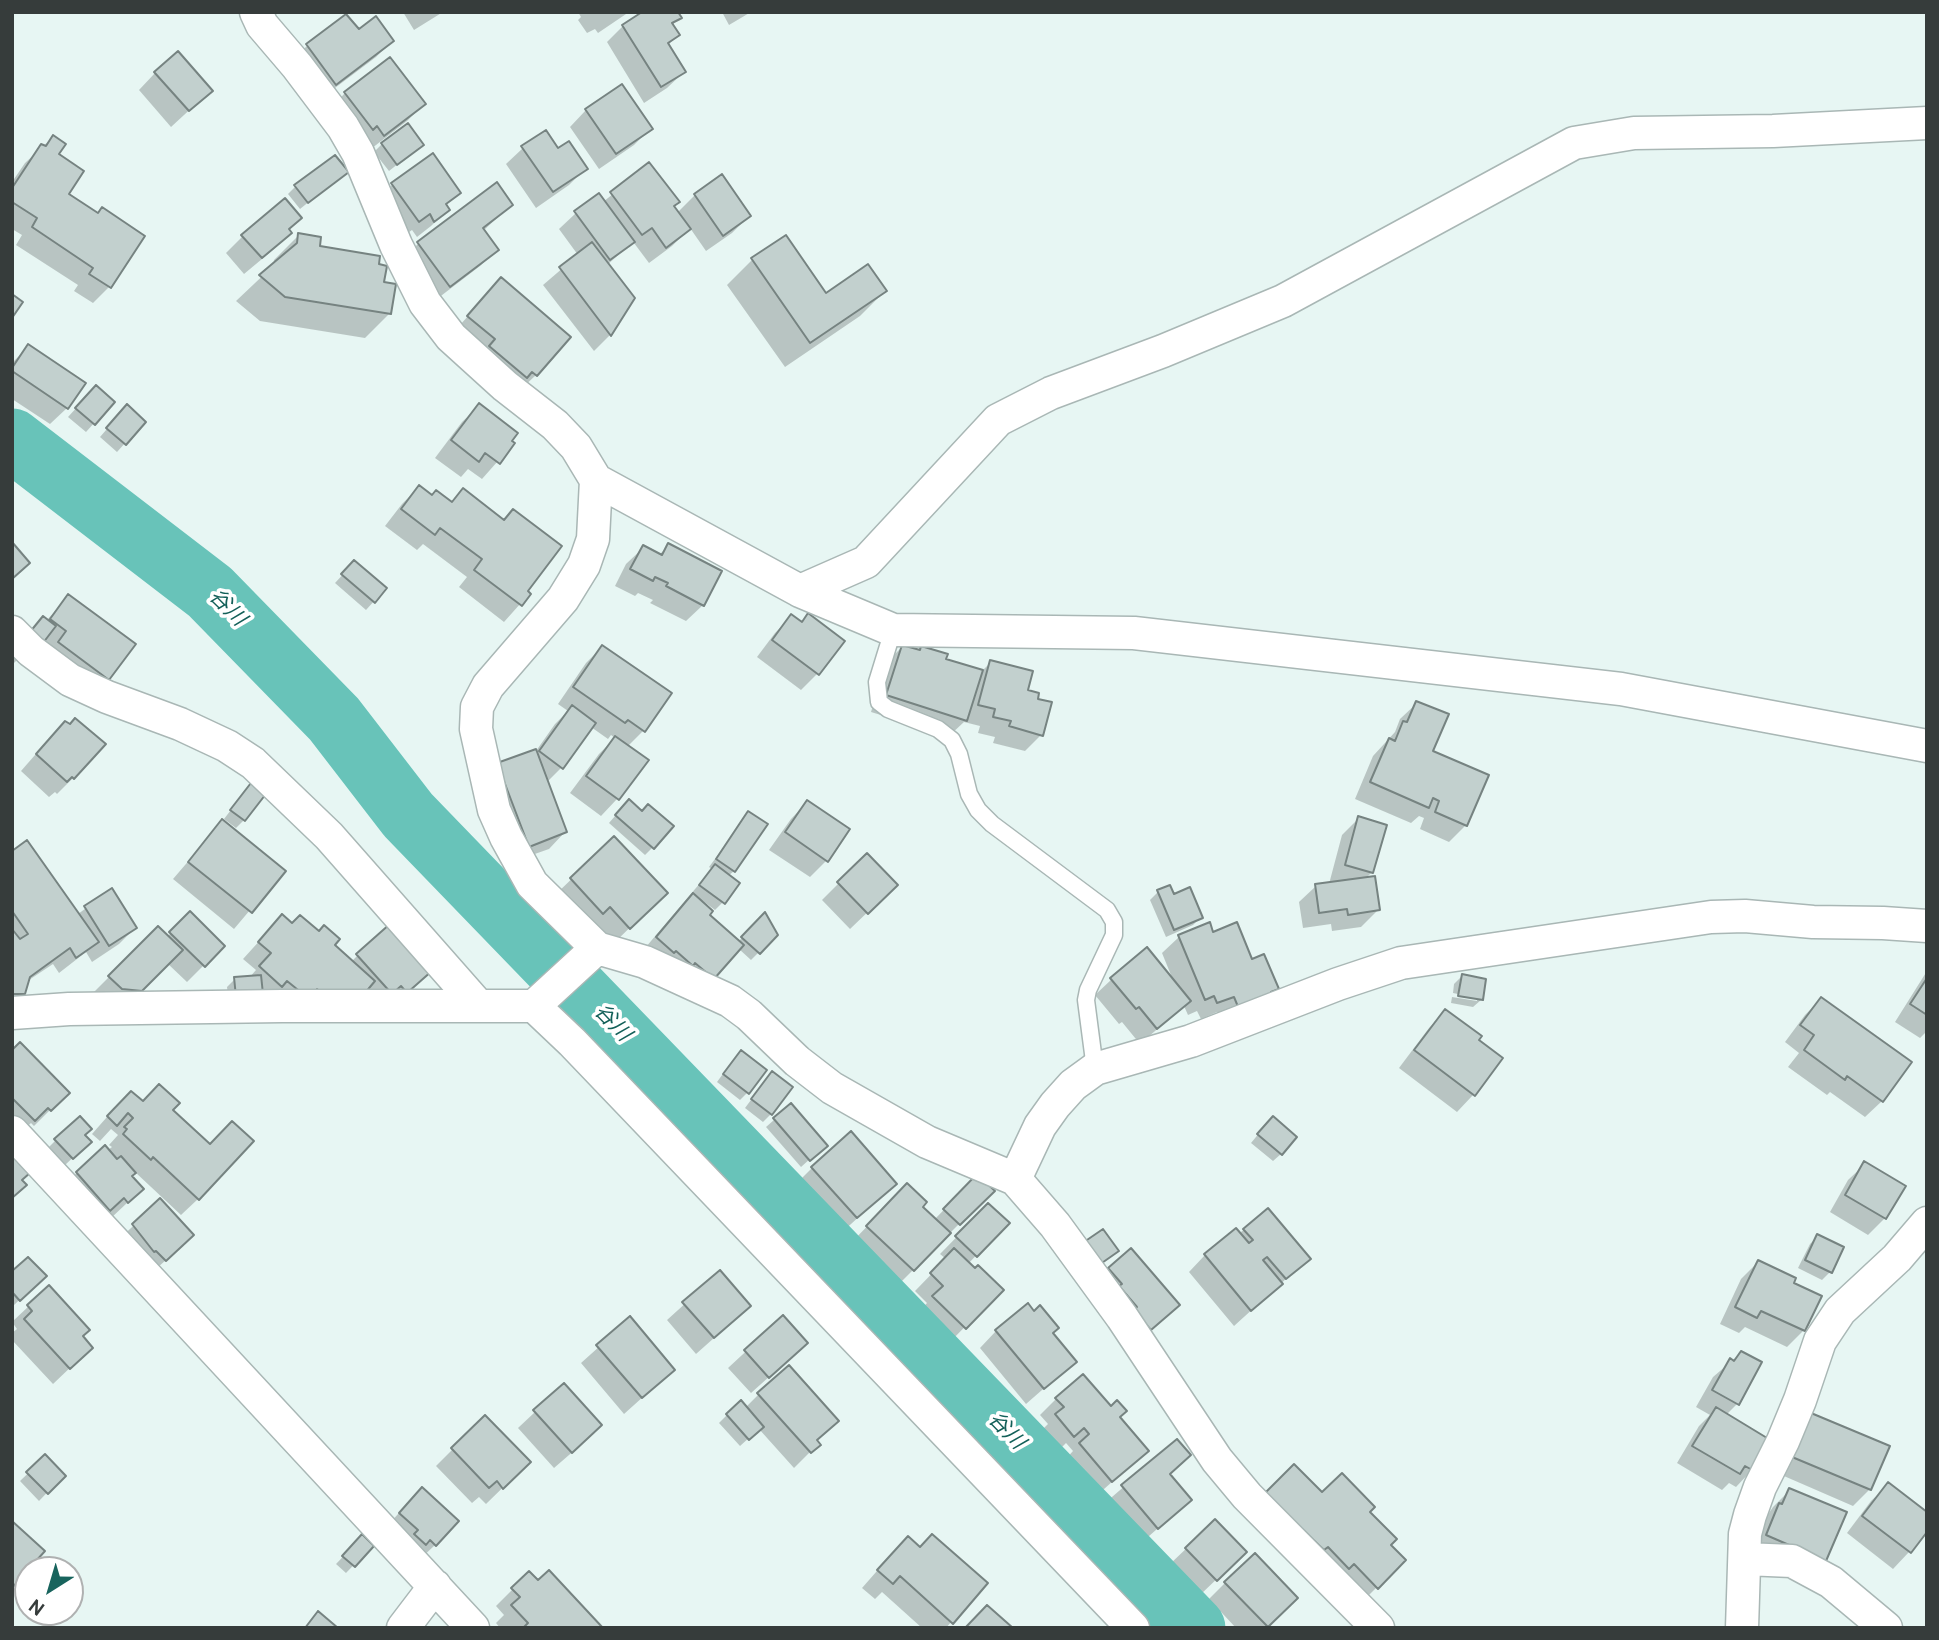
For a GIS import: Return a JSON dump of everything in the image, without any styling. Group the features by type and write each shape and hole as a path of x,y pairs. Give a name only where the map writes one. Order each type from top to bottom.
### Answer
{"street":[{"path":"256,12 262,25 297,66 348,136 425,303 451,337 569,439 596,480 626,499 800,591 893,630 1134,633 1621,689 1927,746"},
{"path":"800,591 866,562 998,420 1051,393 1163,351 1283,301 1574,143 1634,133 1773,131 1927,123"},
{"path":"596,480 593,539 584,565 563,599 488,686 477,707 475,729 494,810 532,884 591,954 645,962 730,1001 749,1015 797,1061 832,1088 927,1142 1015,1179 1055,1225 1115,1307 1217,1460 1247,1496 1378,1628"},
{"path":"12,632 30,651 70,680 180,724 228,746 253,763 329,836 477,1004"},
{"path":"1015,1179 1040,1126 1055,1105 1073,1085 1095,1069 1191,1041 1338,984 1401,963 1711,916 1927,926"},
{"path":"12,1013 69,1009 477,1004 540,1000 591,954"},
{"path":"540,1000 591,1062 1133,1628"},
{"path":"12,1132 473,1628"},
{"path":"1742,1628 1745,1534 1750,1515 1800,1400 1820,1341 1840,1311 1897,1258 1927,1223"},
{"path":"1745,1559 1792,1562 1831,1582 1886,1628"},
{"path":"403,1628 435,1586"}],"lane":[{"path":"893,630 877,682 879,702 888,709 938,729 952,740 959,754 969,794 978,810 992,824 1107,910 1114,922 1114,935 1088,990 1086,1000 1095,1069"}],"building":[{"path":"642,12 678,12 682,18 672,23 680,35 668,43 686,72 661,87 622,25"},
{"path":"346,14 359,29 376,16 394,41 336,85 306,44"},
{"path":"178,51 213,91 189,111 154,72"},
{"path":"390,57 426,104 384,136 377,126 373,130 344,92"},
{"path":"622,84 653,129 616,154 585,109"},
{"path":"408,123 424,145 397,165 381,143"},
{"path":"546,130 558,148 569,141 588,169 553,192 521,146"},
{"path":"53,135 66,144 59,154 84,171 69,194 98,213 102,207 145,236 111,288 89,274 93,268 32,227 37,218 12,202 12,188 41,144 46,146"},
{"path":"433,153 461,193 446,204 450,210 434,222 430,214 419,222 391,183"},
{"path":"335,155 349,172 308,203 294,185"},
{"path":"649,162 680,202 674,206 691,229 666,248 652,228 642,235 610,192"},
{"path":"722,174 751,216 723,236 694,194"},
{"path":"497,182 513,205 483,228 499,250 450,287 417,242"},
{"path":"599,193 635,242 610,260 574,211"},
{"path":"285,198 302,218 289,229 292,233 262,258 241,235"},
{"path":"298,233 321,237 320,246 380,256 379,264 387,266 384,282 396,284 391,314 285,297 259,275 297,243"},
{"path":"786,235 826,293 868,264 887,291 810,343 751,258"},
{"path":"592,242 635,298 611,336 559,267"},
{"path":"501,277 571,337 537,376 532,372 527,378 489,346 495,339 467,316"},
{"path":"12,294 23,302 12,318"},
{"path":"28,344 86,383 68,409 12,371"},
{"path":"96,385 115,402 95,425 75,408"},
{"path":"479,403 518,433 512,441 515,443 500,464 485,453 479,462 451,440"},
{"path":"127,404 146,422 126,445 106,428"},
{"path":"419,485 432,495 436,490 452,502 463,488 504,520 513,509 562,546 528,591 531,594 522,606 474,570 482,559 440,528 435,535 401,509"},
{"path":"12,542 30,563 12,579"},
{"path":"668,543 722,571 704,606 666,586 668,583 655,577 653,581 630,569 643,545 662,555"},
{"path":"354,560 387,588 375,603 341,574"},
{"path":"68,594 136,644 109,680 58,642 66,631 50,619"},
{"path":"808,613 845,641 819,675 772,640 791,614 802,622"},
{"path":"43,616 56,626 43,643 30,632"},
{"path":"602,645 672,693 645,732 628,720 625,723 573,687"},
{"path":"902,645 920,650 921,646 948,654 946,659 983,670 967,721 886,695"},
{"path":"990,660 1033,671 1028,690 1039,693 1038,699 1052,702 1043,736 1009,726 1011,721 993,717 995,709 978,705"},
{"path":"1416,701 1449,714 1433,751 1489,775 1467,826 1435,812 1439,801 1433,798 1429,808 1370,782 1389,738 1395,741 1403,721 1407,722"},
{"path":"572,705 596,723 563,769 539,751"},
{"path":"75,718 106,744 74,779 72,777 67,782 36,754 65,721 70,724"},
{"path":"615,736 649,760 619,800 586,776"},
{"path":"536,749 567,832 529,847 497,763"},
{"path":"254,779 269,790 245,821 230,810"},
{"path":"629,799 642,811 648,804 674,826 654,849 615,815"},
{"path":"807,800 850,829 828,862 785,832"},
{"path":"748,811 768,824 735,872 716,859"},
{"path":"1358,816 1387,825 1373,873 1345,865"},
{"path":"222,819 286,871 252,913 188,862"},
{"path":"614,836 668,893 630,929 610,907 603,914 570,878"},
{"path":"27,840 99,942 76,958 70,948 30,977 25,994 12,994 12,929 20,939 28,934 12,911 12,851"},
{"path":"867,853 898,885 868,914 837,882"},
{"path":"715,864 740,883 725,904 699,885"},
{"path":"1375,876 1380,910 1348,915 1347,909 1319,913 1315,884"},
{"path":"1170,885 1174,894 1190,887 1203,918 1174,930 1157,890"},
{"path":"112,888 137,928 109,946 84,906"},
{"path":"693,893 713,911 710,915 744,945 714,979 695,963 693,966 676,951 674,953 656,937"},
{"path":"190,911 225,946 205,967 169,932"},
{"path":"765,912 778,935 760,954 741,937"},
{"path":"282,914 292,923 300,915 319,931 324,925 340,939 335,945 375,981 365,993 324,995 317,989 313,994 303,994 287,981 282,987 259,966 271,953 258,942"},
{"path":"1210,922 1213,932 1237,922 1252,959 1264,954 1279,989 1271,992 1275,999 1241,1014 1234,997 1217,1003 1214,996 1205,1000 1178,935"},
{"path":"391,923 433,970 407,993 401,986 392,994 356,954"},
{"path":"158,926 183,950 142,991 122,989 108,976"},
{"path":"1147,947 1191,1001 1157,1029 1110,978"},
{"path":"1462,974 1486,979 1483,1000 1458,996"},
{"path":"261,975 263,994 236,997 234,977"},
{"path":"1927,978 1927,1015 1910,1004"},
{"path":"1821,997 1912,1062 1883,1102 1847,1076 1845,1080 1804,1050 1814,1035 1800,1025"},
{"path":"1445,1009 1482,1036 1479,1040 1503,1058 1475,1096 1414,1050"},
{"path":"20,1042 70,1093 51,1111 48,1108 35,1121 12,1098 12,1050"},
{"path":"741,1050 767,1070 749,1094 723,1074"},
{"path":"772,1071 793,1087 772,1115 751,1099"},
{"path":"159,1084 180,1103 173,1110 210,1144 232,1121 254,1141 199,1200 153,1157 151,1160 123,1134 127,1129 124,1127 133,1118 128,1113 117,1126 107,1116 131,1091 143,1101"},
{"path":"791,1103 828,1146 810,1161 773,1118"},
{"path":"80,1116 92,1129 85,1135 92,1142 73,1159 54,1139"},
{"path":"1273,1116 1297,1137 1282,1155 1257,1134"},
{"path":"851,1131 897,1184 857,1218 811,1167"},
{"path":"105,1145 117,1159 121,1156 136,1173 132,1176 144,1189 128,1203 124,1198 110,1211 76,1172"},
{"path":"12,1153 31,1172 22,1180 27,1185 12,1198"},
{"path":"1864,1161 1906,1186 1886,1219 1845,1195"},
{"path":"977,1174 995,1191 960,1225 943,1209"},
{"path":"907,1183 927,1202 923,1207 951,1233 914,1271 866,1226"},
{"path":"160,1198 194,1235 166,1261 154,1252 132,1224"},
{"path":"988,1203 1010,1223 977,1257 955,1236"},
{"path":"1268,1208 1311,1259 1286,1279 1267,1257 1263,1260 1283,1284 1251,1311 1204,1254 1236,1228 1249,1243 1253,1240 1243,1229"},
{"path":"1103,1229 1119,1251 1099,1265 1084,1242"},
{"path":"1817,1234 1844,1247 1832,1273 1805,1260"},
{"path":"954,1248 975,1268 978,1265 1004,1290 966,1329 932,1296 943,1286 930,1273"},
{"path":"1131,1248 1180,1305 1151,1330 1133,1310 1137,1307 1108,1268"},
{"path":"28,1257 47,1276 20,1301 12,1292 12,1271"},
{"path":"1758,1260 1796,1278 1794,1283 1822,1296 1805,1331 1761,1311 1757,1318 1735,1307"},
{"path":"720,1270 751,1306 714,1338 682,1302"},
{"path":"49,1285 90,1330 83,1336 93,1348 70,1369 24,1319 32,1311 27,1305"},
{"path":"1028,1303 1034,1311 1040,1305 1059,1328 1053,1333 1077,1362 1044,1389 995,1330"},
{"path":"783,1315 808,1343 769,1378 744,1350"},
{"path":"630,1316 675,1370 642,1398 596,1345"},
{"path":"1741,1351 1762,1362 1739,1405 1712,1390 1730,1358 1734,1361"},
{"path":"789,1365 839,1421 817,1440 821,1445 811,1453 757,1393"},
{"path":"1083,1374 1111,1406 1117,1400 1127,1411 1120,1417 1149,1451 1112,1482 1079,1443 1089,1434 1084,1428 1074,1437 1055,1414 1064,1407 1055,1398"},
{"path":"564,1383 602,1425 572,1453 533,1410"},
{"path":"741,1400 764,1427 749,1440 726,1414"},
{"path":"1716,1407 1772,1441 1754,1471 1745,1466 1740,1474 1692,1446"},
{"path":"1811,1413 1890,1446 1871,1490 1792,1457"},
{"path":"485,1415 531,1462 503,1489 497,1481 489,1488 451,1448"},
{"path":"1177,1439 1191,1455 1170,1474 1192,1500 1158,1529 1121,1485"},
{"path":"45,1454 66,1476 48,1494 26,1472"},
{"path":"1294,1464 1322,1492 1342,1473 1375,1507 1370,1512 1397,1539 1391,1545 1406,1560 1378,1589 1354,1564 1349,1569 1328,1547 1324,1550 1302,1529 1299,1532 1263,1495"},
{"path":"1888,1482 1927,1512 1927,1532 1911,1553 1862,1516"},
{"path":"422,1487 459,1521 436,1546 430,1540 426,1545 414,1534 418,1530 399,1513"},
{"path":"1789,1488 1847,1512 1826,1561 1766,1535 1779,1503 1782,1504"},
{"path":"1215,1519 1247,1552 1217,1581 1185,1548"},
{"path":"12,1521 45,1551 41,1556 14,1556 12,1588"},
{"path":"362,1534 374,1546 355,1567 342,1556"},
{"path":"932,1534 988,1583 953,1624 900,1576 893,1584 877,1570 908,1536 920,1547"},
{"path":"1255,1553 1298,1598 1268,1627 1224,1582"},
{"path":"549,1570 603,1628 523,1628 528,1623 511,1605 520,1597 511,1588 529,1571 538,1580"},
{"path":"987,1605 1013,1628 965,1628"},
{"path":"318,1611 338,1628 305,1628"}],"waterway":[{"name":"谷川","path":"12,440 210,592 334,719 408,815 1194,1628"}]}
